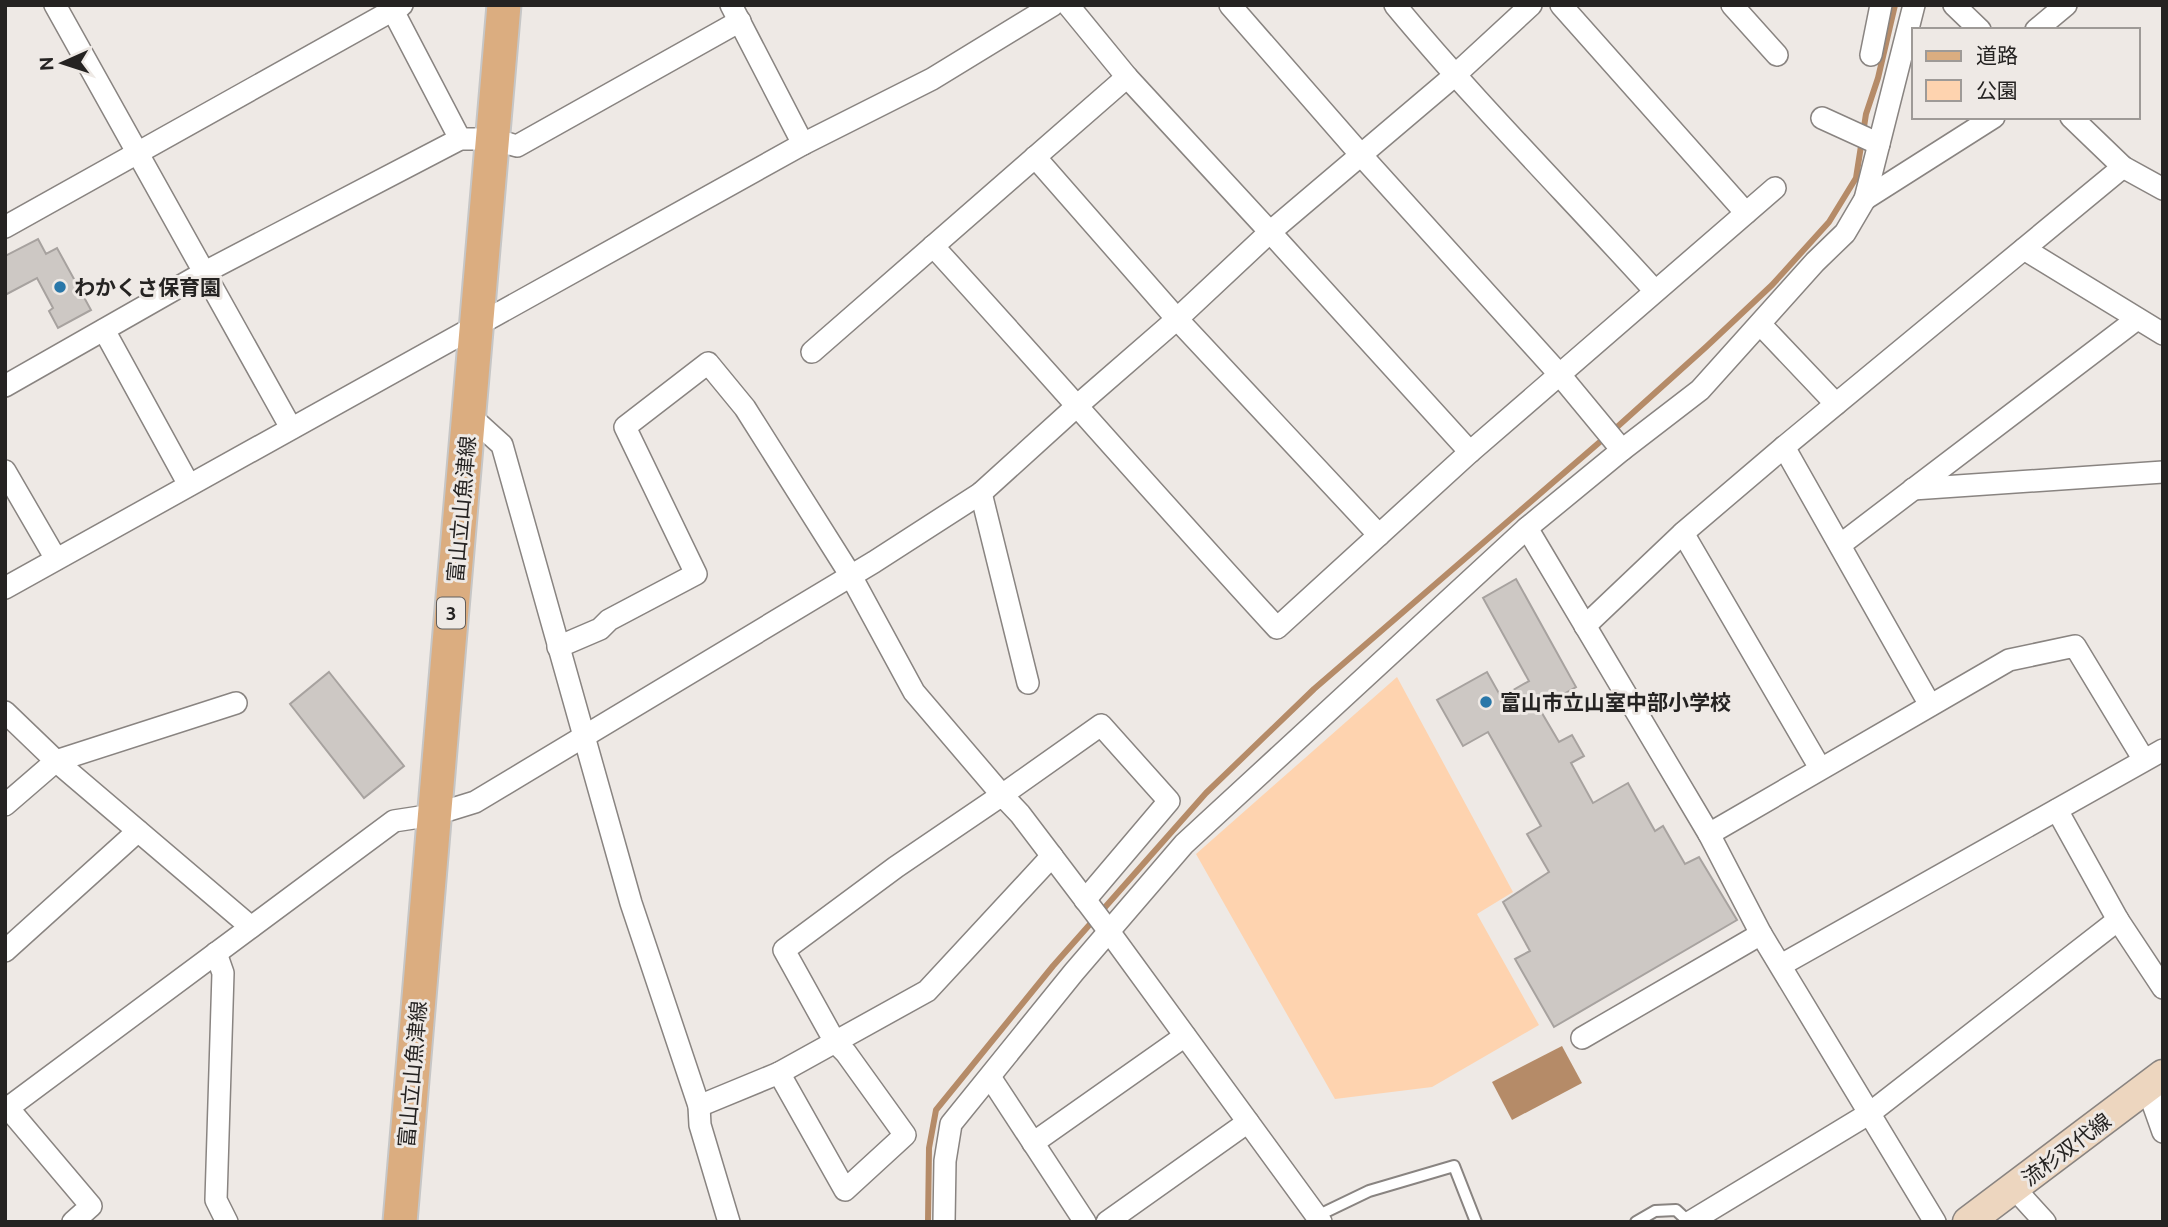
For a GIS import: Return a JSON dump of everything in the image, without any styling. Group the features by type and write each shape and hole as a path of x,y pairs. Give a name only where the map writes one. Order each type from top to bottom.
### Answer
{"main road":[{"name":"富山立山魚津線","path":"400,1222 504,5"},
{"name":"流杉双代線","path":"1968,1222 2155,1081"}],"street":[{"path":"55,5 291,428"},
{"path":"5,588 803,144 932,79 1053,5"},
{"path":"1068,5 1126,77 1470,453"},
{"path":"1230,5 1560,375 1619,447"},
{"path":"1395,5 1454,76 1655,291"},
{"path":"73,1222 91,1206 6,1109 394,821 433,815 475,802 851,576 981,493 1177,319 1270,232 1454,76 1531,5"},
{"path":"1561,5 1746,213"},
{"path":"1731,5 1777,55"},
{"path":"1871,55 1881,5"},
{"path":"944,1222 945,1161 951,1124 1107,929 1184,844 1527,528 1619,447 1700,390 1815,262 1845,233 1865,199 1914,5"},
{"path":"1954,5 1978,28"},
{"path":"2038,28 2066,5"},
{"path":"5,227 395,7 460,139"},
{"path":"5,386 205,272 460,139 493,139 517,146 735,13 803,144"},
{"path":"812,352 1126,77"},
{"path":"1822,118 1877,143"},
{"path":"1865,199 1991,119"},
{"path":"2073,119 2123,167 2163,189"},
{"path":"1035,157 1177,319 1379,535"},
{"path":"1585,626 1684,533 1784,447 2123,167"},
{"path":"933,246 1277,628 1470,453 1775,188"},
{"path":"2024,248 2163,334"},
{"path":"1840,545 2137,319"},
{"path":"1760,324 1836,404"},
{"path":"104,330 189,485"},
{"path":"558,647 600,629 609,620 696,574 625,426 708,363 745,408 851,576 914,692 1020,814 1052,856 1248,1122 1316,1220"},
{"path":"470,416 502,445 631,903 699,1106 700,1125 729,1222"},
{"path":"1784,447 1930,705"},
{"path":"5,471 56,559"},
{"path":"1913,489 2163,472"},
{"path":"981,493 1028,684"},
{"path":"1527,528 1709,834 1761,934 1935,1222"},
{"path":"1684,533 1821,768"},
{"path":"1709,834 2009,660 2075,646 2154,755 1782,965"},
{"path":"5,805 56,761 236,703"},
{"path":"5,712 56,761 251,927"},
{"path":"779,1073 845,1189 905,1135 846,1053 835,1042 784,950 896,867 1101,725 1169,801 1086,902"},
{"path":"2057,810 2118,920 2163,988"},
{"path":"5,951 138,831"},
{"path":"699,1106 779,1073 927,991 1052,856"},
{"path":"1689,1222 1870,1114 2118,920"},
{"path":"1582,1038 1761,934"},
{"path":"216,953 223,973 216,1200 227,1222"},
{"path":"1033,1143 1185,1037"},
{"path":"990,1077 1085,1222"},
{"path":"2155,1081 2163,1132"},
{"path":"1107,1222 1248,1122"},
{"path":"2014,1188 2045,1222"}],"lane":[{"path":"1316,1220 1369,1191 1454,1166 1476,1222"},
{"path":"1636,1222 1655,1212 1676,1210 1689,1222"}],"green space":[{"path":"1397,677 1513,892 1477,914 1539,1025 1432,1087 1335,1099 1196,854"}],"shaded area":[{"path":"1562,1046 1582,1083 1512,1120 1492,1082"}],"building":[{"name":"わかくさ保育園","path":"38,239 46,254 57,248 91,310 58,328 49,311 53,308 37,278 5,295 5,256"},
{"path":"1516,579 1576,687 1539,708 1559,742 1572,735 1584,756 1571,763 1593,803 1628,783 1655,831 1663,826 1685,864 1699,857 1737,920 1554,1027 1515,959 1530,951 1503,902 1549,872 1527,834 1541,826 1488,732 1463,746 1437,700 1487,672 1501,697 1529,681 1483,598"},
{"path":"329,672 404,766 364,798 290,704"}],"waterway":[{"path":"928,1222 929,1148 936,1110 1053,966 1206,793 1314,689 1706,347 1772,285 1829,222 1856,178 1866,114 1878,78 1895,5"}],"place":[{"name":"わかくさ保育園","path":"60,287"},
{"name":"富山市立山室中部小学校","path":"1486,702"}]}
